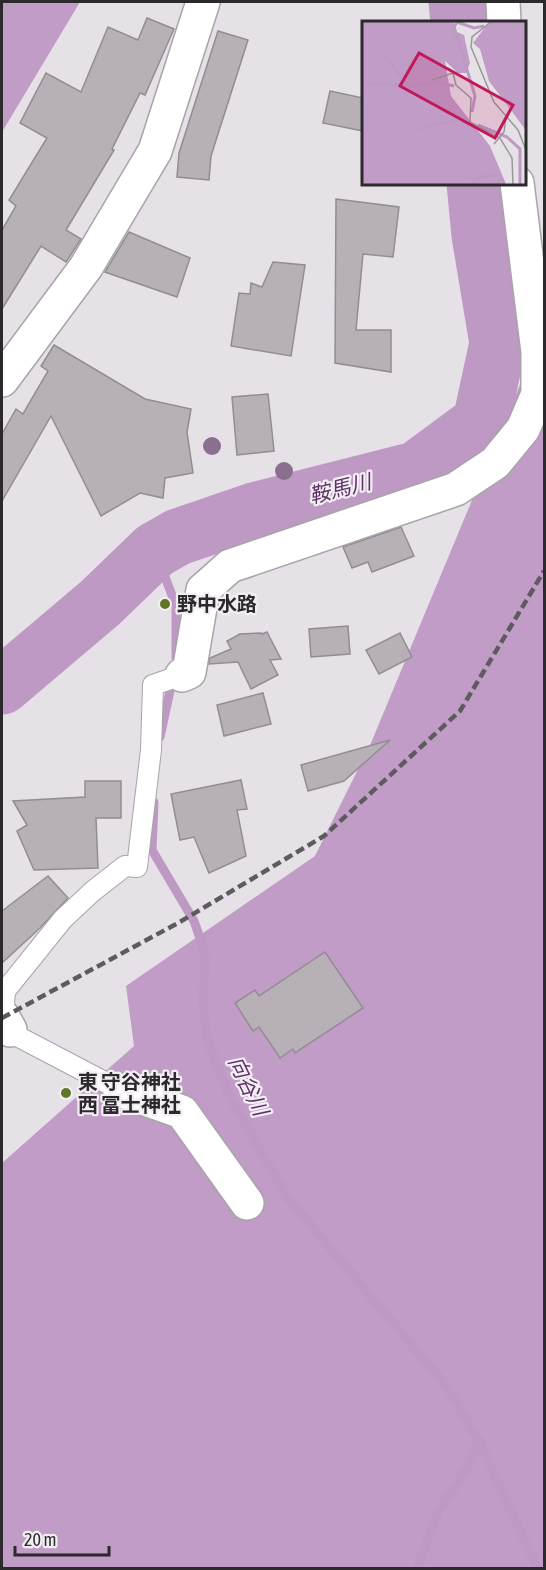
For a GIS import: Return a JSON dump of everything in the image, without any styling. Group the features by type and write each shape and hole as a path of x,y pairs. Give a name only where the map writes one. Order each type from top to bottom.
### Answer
{"street":[{"path":"503,2 504,21"},
{"path":"2,380 86,267 155,151 206,4"},
{"path":"171,679 189,672 203,590 230,567 456,489 495,463 523,429 538,394 538,352 517,184"},
{"path":"120,1090 182,1112 247,1203"}],"lane":[{"path":"120,1090 17,1036 7,1023 5,991 63,919 125,866 137,867 151,750 153,685 171,679"}],"shaded area":[{"path":"2,2 80,2 2,132"},
{"path":"544,327 544,1568 2,1568 2,1163 134,1046 126,986 315,856 371,743"}],"building":[{"path":"147,18 174,29 145,95 140,93 112,149 114,150 66,230 81,239 66,262 41,246 2,309 2,230 16,206 9,200 47,138 20,123 46,73 81,92 108,27 138,40"},
{"path":"218,31 248,40 211,156 209,180 177,177 179,153"},
{"path":"330,91 362,98 362,131 323,123"},
{"path":"336,199 399,207 393,257 363,254 356,330 391,330 391,372 335,363"},
{"path":"129,232 190,258 177,297 105,272"},
{"path":"273,262 305,265 291,356 231,346 239,293 250,294 251,283 262,287"},
{"path":"54,345 145,399 191,409 187,432 193,473 165,478 163,498 140,493 101,516 51,416 2,501 2,434 16,409 23,414 48,371 41,366"},
{"path":"268,394 274,451 237,455 232,397"},
{"path":"401,527 414,556 372,572 368,562 352,568 343,547"},
{"path":"348,626 350,654 311,657 309,629"},
{"path":"267,632 281,659 270,660 278,675 251,689 238,662 209,664 210,658 231,649 227,641 240,634"},
{"path":"400,633 412,657 379,674 366,650"},
{"path":"263,693 271,724 224,736 217,705"},
{"path":"390,740 344,781 308,791 301,765"},
{"path":"241,780 247,809 237,810 246,856 209,873 194,837 180,840 171,794"},
{"path":"85,781 121,781 121,818 96,818 98,868 34,870 17,831 27,825 13,801 85,797"},
{"path":"48,876 68,898 2,963 2,911"},
{"path":"325,952 363,1008 295,1053 293,1049 280,1058 259,1027 253,1031 235,1003 255,990 259,996"}],"waterway":[{"name":"鞍馬川","path":"457,2 459,21"},
{"name":"鞍馬川","path":"2,686 100,603 155,550 178,537 254,511 416,470 481,422 498,343 480,235 475,184"},
{"name":"向谷川","path":"155,550 176,606 176,658"},
{"name":"向谷川","path":"160,737 173,677"},
{"name":"向谷川","path":"154,802 152,850 194,921 202,944 205,961 203,1006 208,1042 228,1093 287,1197 448,1388 481,1445 537,1568"},
{"path":"417,1568 438,1512 467,1468 479,1442"}],"railway":[{"path":"2,1018 178,923 324,836 460,711 544,571"}],"place":[{"name":"野中水路","path":"165,604"},
{"name":"東 守谷神社 西 冨士神社","path":"66,1093"}]}
